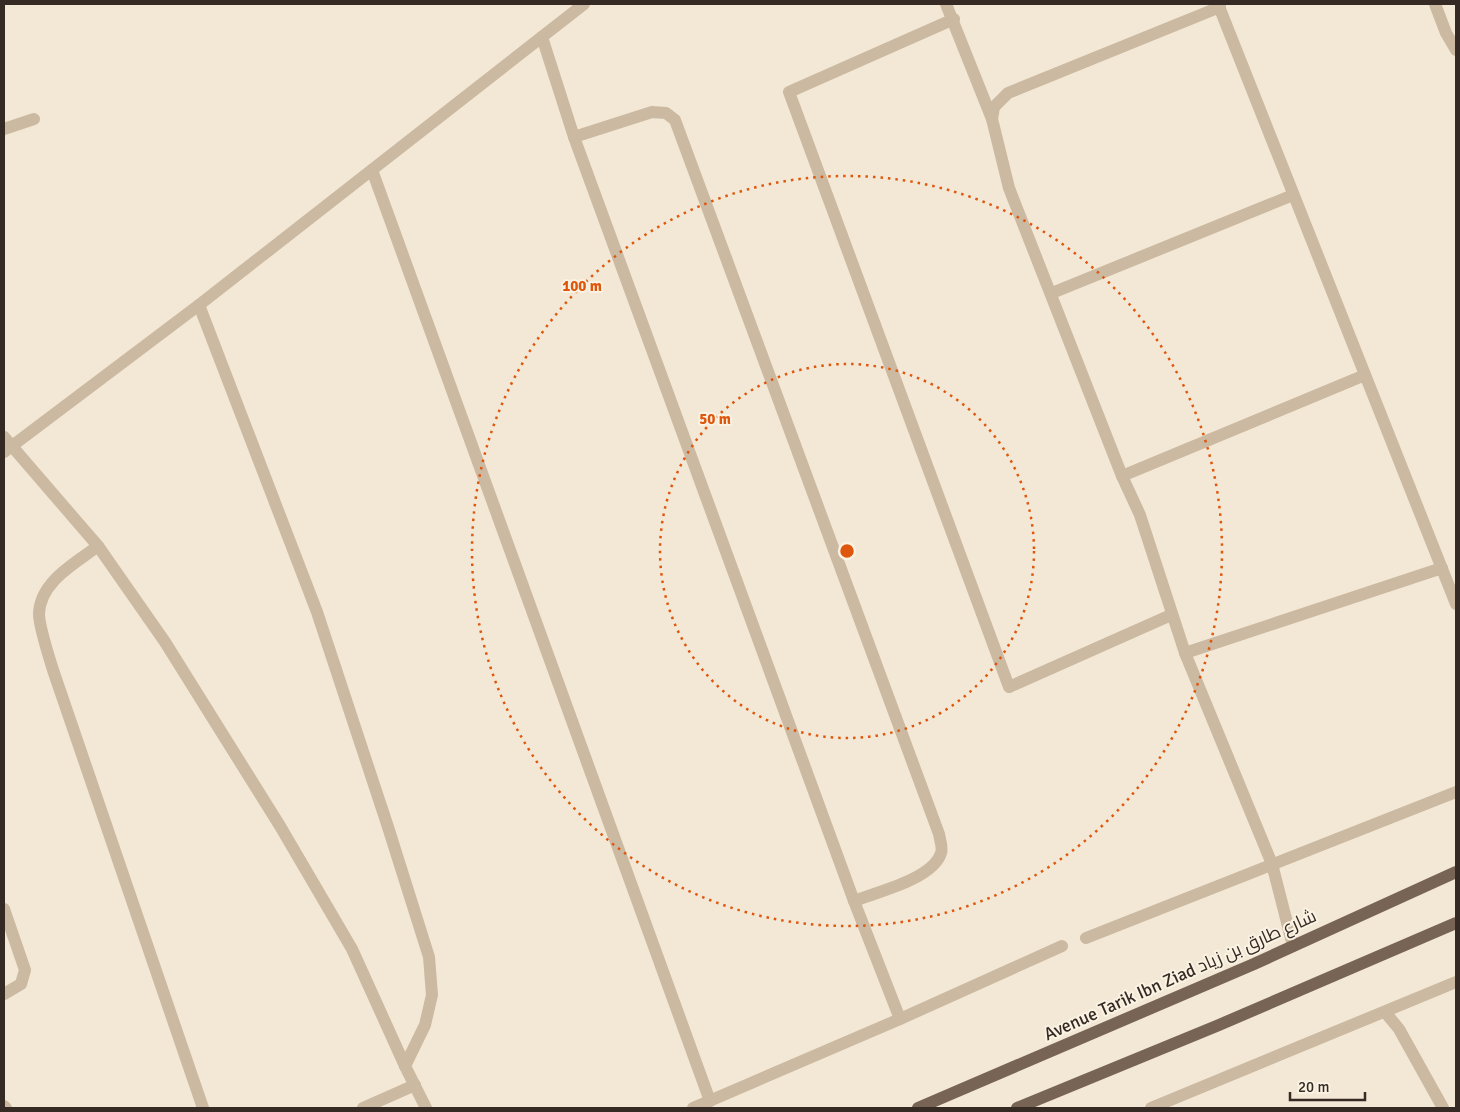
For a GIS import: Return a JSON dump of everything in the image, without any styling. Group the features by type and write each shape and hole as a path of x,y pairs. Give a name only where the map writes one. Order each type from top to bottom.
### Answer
{"main road":[{"name":"Avenue Tarik Ibn Ziad شارع طارق بن زياد","path":"918,1108 1294,946 1456,872"},
{"path":"1018,1108 1210,1029 1456,923"}],"street":[{"path":"426,1108 352,949 280,826 165,642 98,546 6,445 199,305 584,4"},
{"path":"946,4 954,19 992,119 1009,188 1052,293 1122,476 1140,515 1185,653 1272,864 1294,946"},
{"path":"1435,4 1446,33 1456,50"},
{"path":"992,119 994,107 1008,93 1219,5 1456,604"},
{"path":"954,19 789,92 792,101 1009,687 1172,615"},
{"path":"542,37 574,137 854,901 900,1019"},
{"path":"574,137 652,112 666,112 675,120 939,834 942,852 937,863 919,877 854,901"},
{"path":"4,129 34,118"},
{"path":"372,170 710,1101"},
{"path":"1052,293 1293,195"},
{"path":"199,305 317,612 429,957 432,994 425,1025 405,1066"},
{"path":"1122,476 1365,375"},
{"path":"98,546 53,581 42,595 39,615 53,670 181,1049 203,1108"},
{"path":"1185,653 1442,568"},
{"path":"1086,938 1456,792"},
{"path":"4,910 25,970 22,984 4,994"},
{"path":"693,1108 900,1019 1062,946"},
{"path":"1151,1108 1456,982"},
{"path":"1386,1012 1399,1029 1442,1108"},
{"path":"364,1108 415,1085"}]}
